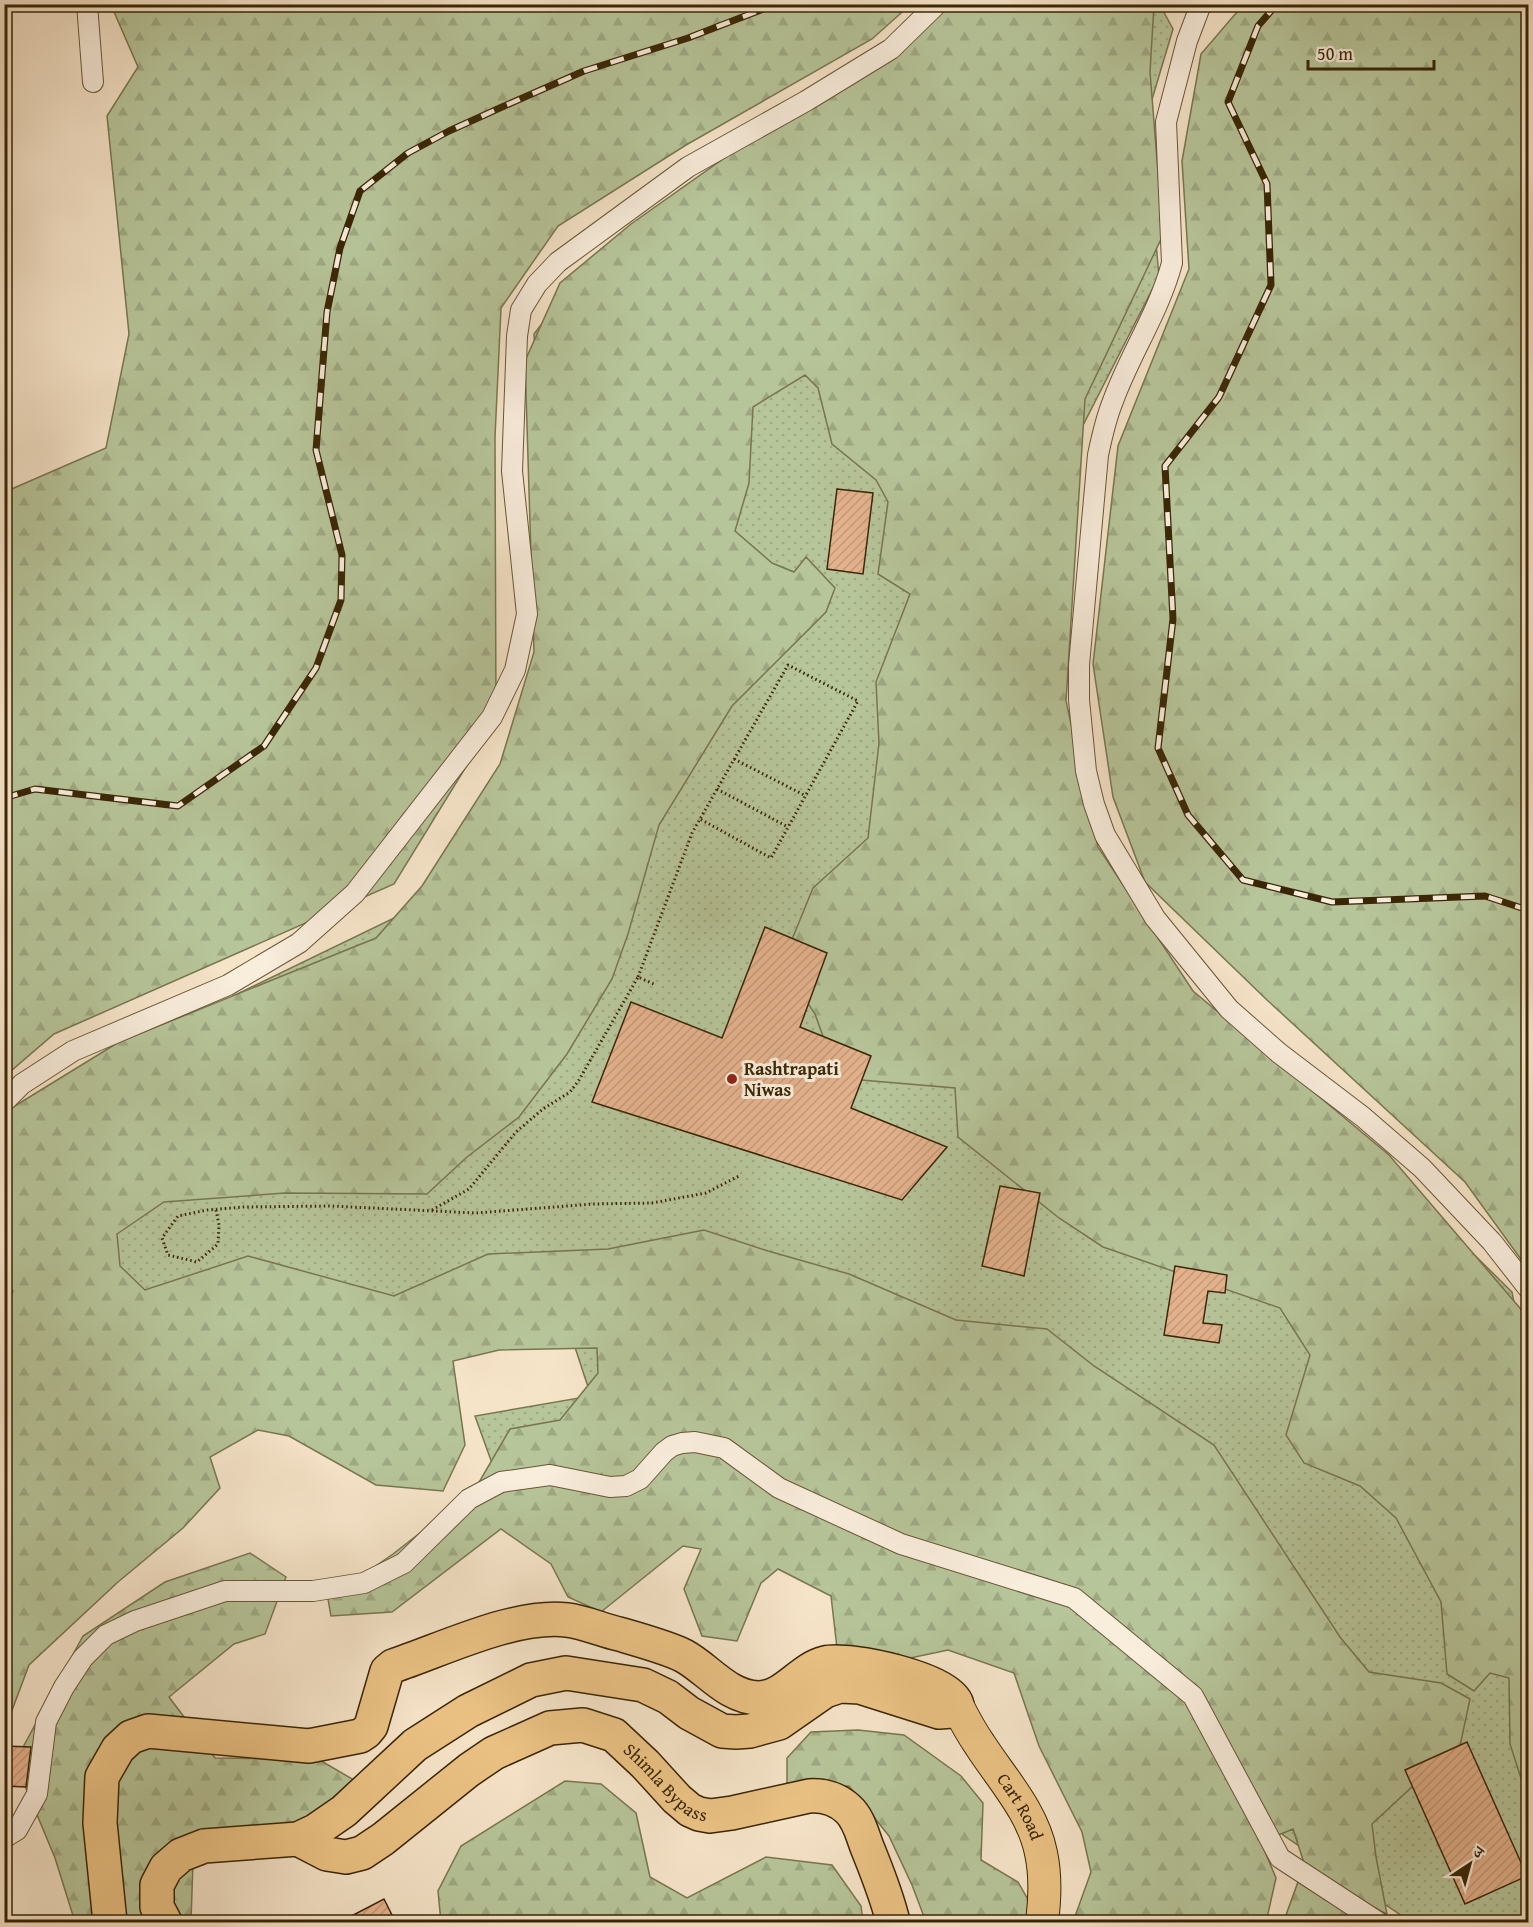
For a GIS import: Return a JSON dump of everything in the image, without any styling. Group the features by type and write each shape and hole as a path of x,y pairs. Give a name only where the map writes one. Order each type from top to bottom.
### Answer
{"highway":[{"path":"110,1923 100,1823 102,1777 118,1749 131,1737 148,1731 309,1746 360,1736 371,1726 387,1671 393,1666 524,1621 567,1620 630,1637 684,1656 734,1692 758,1698 777,1694 813,1667 835,1660 910,1675 946,1691 954,1697 957,1705 952,1711 939,1712 860,1687 840,1686 825,1691 779,1723 750,1731 736,1732 722,1731 689,1713 668,1697 643,1685 566,1673 531,1680 468,1711 415,1745 344,1811 315,1831 298,1839 204,1846 181,1854 166,1868 157,1885 157,1907 165,1923"},
{"name":"Shimla Bypass","path":"298,1839 327,1854 346,1857 362,1853 494,1753 550,1728 583,1725 614,1735 677,1799 699,1814 710,1816 732,1813 809,1796 822,1795 836,1800 848,1809 860,1827 893,1923"}],"main road":[{"name":"Cart Road","path":"957,1705 979,1744 1031,1822 1041,1852 1045,1879 1042,1923"}],"street":[{"path":"87,4 93,82"},
{"path":"4,1102 22,1084 73,1051 228,985 299,943 355,893 492,717 515,670 527,614 512,471 517,336 521,310 537,284 558,262 688,167 806,101 891,49 937,4"},
{"path":"1201,4 1187,41 1166,122 1172,263 1163,292 1113,399 1098,455 1079,665 1079,700 1086,771 1105,835 1155,918 1212,989 1241,1020 1363,1117 1422,1168 1492,1242 1528,1288"},
{"path":"4,1838 17,1830 37,1794 46,1722 83,1658 106,1635 135,1621 225,1591 313,1591 364,1582 404,1563 469,1498 501,1482 550,1475 610,1487 626,1486 640,1479 672,1446 695,1442 724,1448 779,1488 901,1545 1074,1598 1193,1696 1281,1858 1378,1923"}],"path":[{"path":"431,1211 469,1189 516,1132 543,1109 570,1092 584,1071 638,977 692,832 788,665 858,701 771,858 700,819"},
{"path":"734,759 806,796"},
{"path":"717,789 788,827"},
{"path":"638,977 656,985"},
{"path":"216,1209 219,1225 218,1244 197,1262 168,1255 162,1238 178,1216 216,1209 331,1206 476,1213 593,1204 652,1203 706,1193 739,1176"}],"green space":[{"path":"111,5 910,5 872,39 686,145 558,226 501,308 495,437 496,718 394,884 54,1034 5,1076 4,487 7,491 106,448 129,334 107,116 138,67"},
{"path":"941,5 1154,5 1150,72 1163,235 1085,399 1066,701 1098,847 1193,991 1389,1155 1525,1314 1528,1432 1528,1800 1510,1744 1509,1678 1490,1673 1474,1691 1447,1674 1441,1602 1396,1518 1360,1486 1304,1463 1286,1435 1310,1355 1280,1308 1103,1247 1059,1218 958,1137 955,1088 838,1078 815,1014 782,964 813,888 868,838 879,743 876,682 910,594 878,574 888,502 876,480 832,444 818,388 805,375 753,407 749,483 735,531 772,563 794,572 806,557 835,588 826,612 732,706 659,825 628,934 612,979 567,1054 519,1117 467,1157 427,1194 285,1193 164,1202 117,1234 120,1266 145,1290 248,1256 394,1296 488,1254 608,1249 704,1230 849,1274 956,1320 1047,1329 1094,1366 1214,1445 1340,1637 1369,1672 1441,1683 1470,1699 1453,1779 1414,1785 1372,1824 1387,1914 1356,1899 1304,1863 1293,1829 1261,1842 1276,1878 1267,1918 1264,1922 1073,1922 1091,1872 1082,1832 1039,1746 1014,1673 948,1650 868,1667 837,1648 831,1596 778,1569 761,1583 737,1641 702,1636 684,1589 701,1549 683,1546 601,1612 568,1597 551,1564 501,1529 392,1612 331,1616 328,1599 393,1554 474,1491 510,1429 560,1420 598,1373 597,1348 499,1350 453,1361 465,1445 443,1491 376,1485 289,1436 258,1430 210,1457 220,1488 183,1528 118,1582 29,1665 5,1729 4,1317 13,1291 5,1282 5,1112 119,1042 376,938 422,886 500,764 534,652 525,361 560,283 631,224"},
{"path":"961,5 1160,5 1173,29 1145,123 1159,276 1073,445 1056,723 1094,858 1169,988 1378,1160 1512,1292 1528,1376 1528,1922 1411,1922 1283,1835 1211,1697 493,1466 475,1416 591,1396 568,1326 132,1334 72,1074 419,906 535,725 548,606 534,334 576,279"},
{"path":"1243,5 1528,5 1528,1269 1465,1182 1267,1000 1145,882 1113,797 1093,664 1118,446 1189,269 1182,161 1201,54"},
{"path":"250,1553 286,1577 265,1634 234,1644 169,1697 215,1758 318,1759 359,1783 359,1813 272,1826 193,1861 191,1922 75,1922 55,1858 15,1762 83,1636 165,1582"},
{"path":"858,1730 904,1735 961,1776 983,1803 981,1860 1018,1882 1035,1912 1033,1922 926,1922 889,1836 849,1786 787,1788 787,1758 811,1732"},
{"path":"565,1781 601,1784 636,1813 650,1877 687,1898 766,1857 832,1865 861,1906 863,1922 441,1922 438,1891 461,1846"},
{"path":"1298,1882 1361,1922 1299,1922 1286,1915"}],"building":[{"path":"837,489 873,493 863,574 827,569"},
{"name":"Rashtrapati Niwas","path":"765,927 827,953 800,1027 871,1056 851,1108 947,1147 902,1200 592,1102 631,1002 722,1038"},
{"path":"1000,1186 1040,1193 1024,1276 982,1266"},
{"path":"1175,1266 1227,1275 1225,1293 1208,1291 1203,1323 1222,1325 1219,1343 1164,1335"},
{"path":"1467,1742 1527,1876 1465,1904 1405,1770"},
{"path":"4,1746 31,1747 26,1787 4,1786"},
{"path":"384,1899 396,1923 338,1923"}],"railway":[{"path":"4,798 35,789 178,806 264,746 316,668 341,600 342,555 316,450 327,312 340,248 360,191 408,153 502,107 584,71 688,38 776,4"},
{"path":"1277,4 1258,26 1228,102 1267,184 1271,285 1219,397 1165,466 1173,619 1158,748 1188,815 1243,880 1332,902 1485,896 1528,910"}],"place":[{"name":"Rashtrapati Niwas","path":"732,1079"}]}
